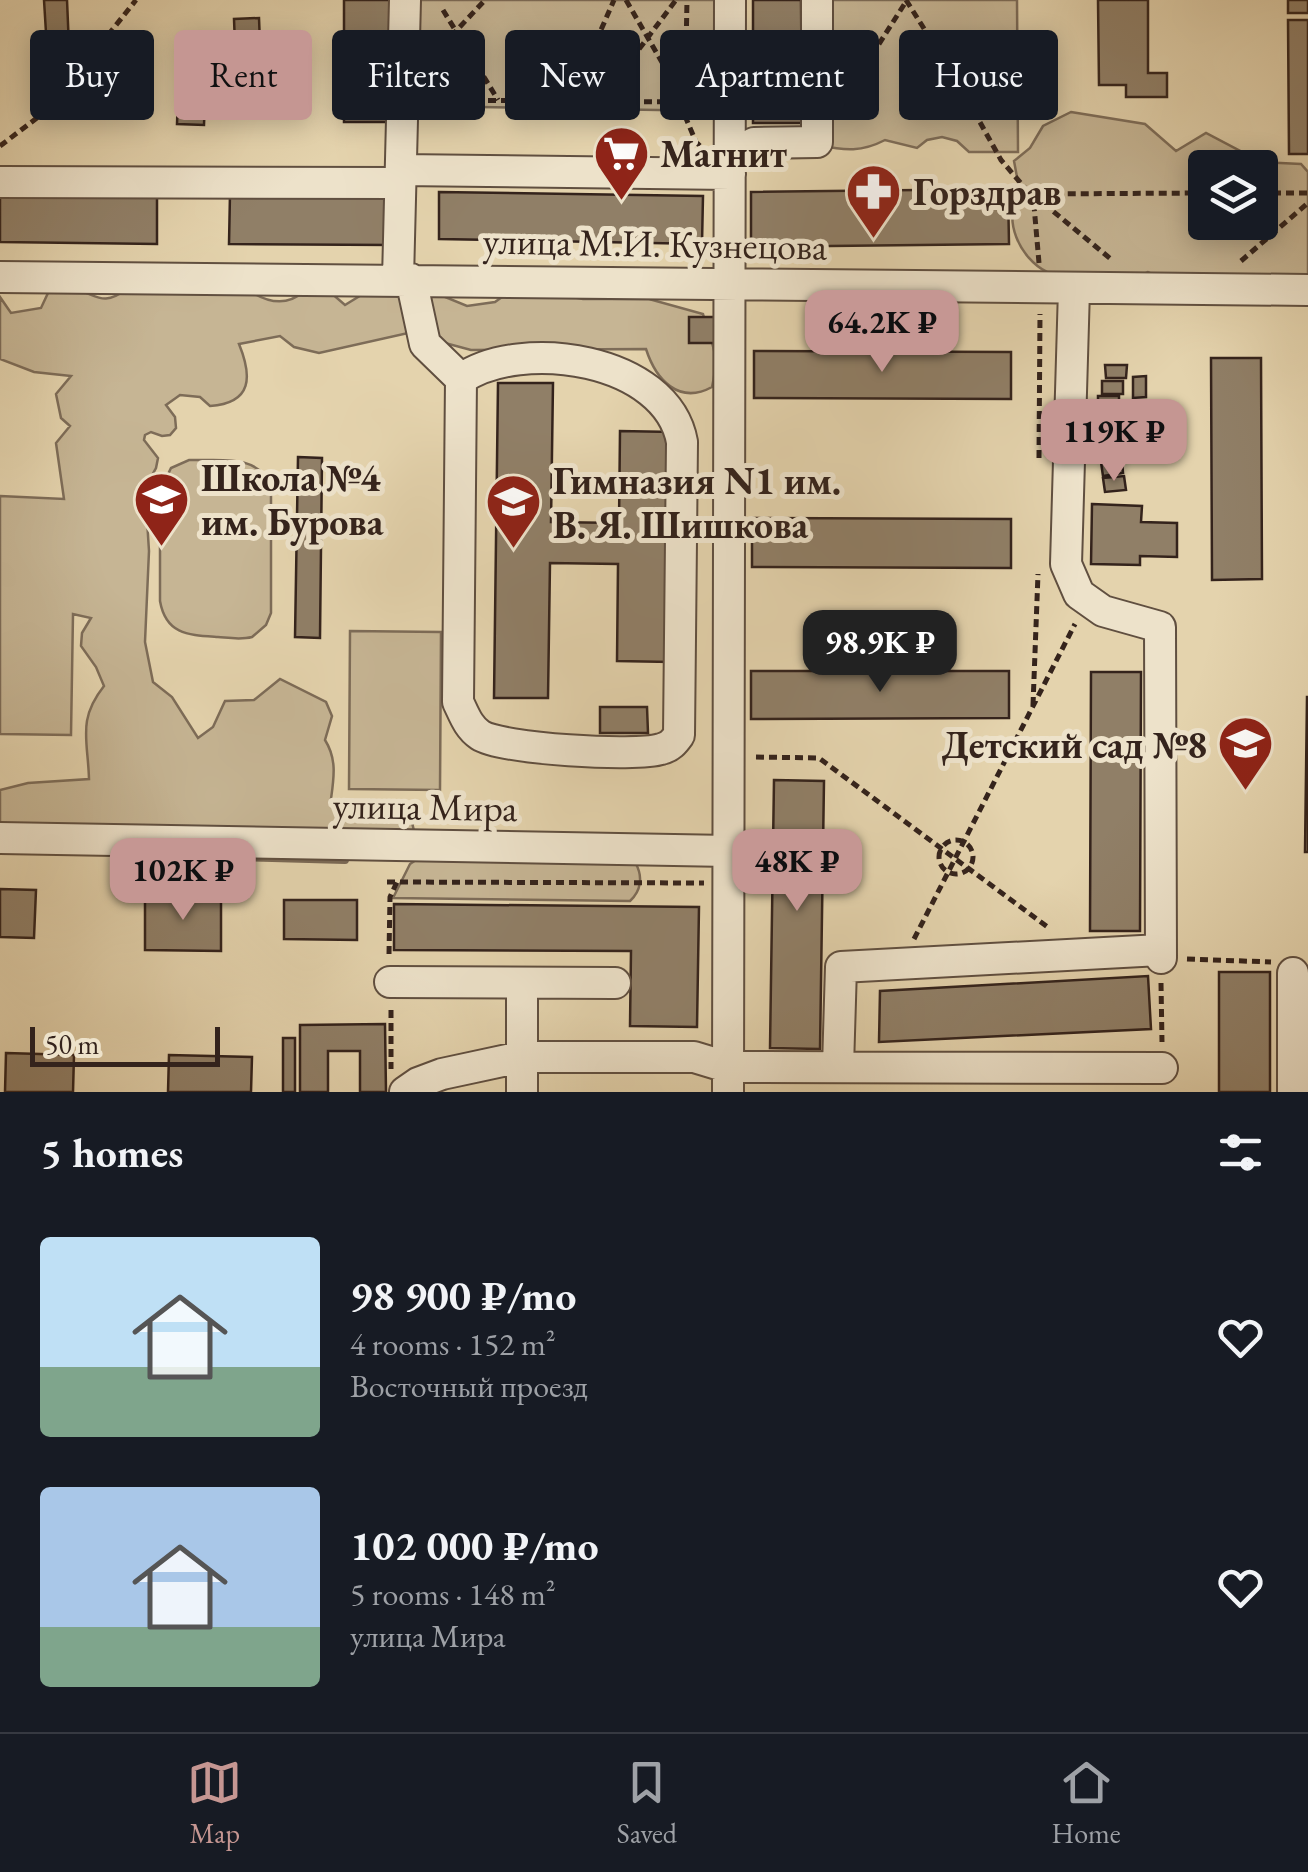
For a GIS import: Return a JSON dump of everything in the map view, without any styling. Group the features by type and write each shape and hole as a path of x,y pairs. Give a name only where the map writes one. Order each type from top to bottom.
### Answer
{"street":[{"path":"405,0 400,177 405,279 425,344 461,379 458,702 470,726 482,736 532,747 659,750 674,744 679,735 679,428 647,392 586,361 505,360 478,367 461,379"},
{"path":"728,1067 730,0"},
{"path":"754,142 817,142 817,0"},
{"path":"0,182 730,174"},
{"name":"улица М.И. Кузнецова","path":"0,277 1074,289 1306,283"},
{"path":"838,1068 840,967 1084,954 1160,954 1160,627 1102,611 1079,594 1066,564 1074,289"},
{"name":"улица Мира","path":"0,838 729,851"},
{"path":"1285,968 1293,1092"},
{"path":"390,982 615,983"},
{"path":"522,983 522,1092"},
{"path":"406,1092 442,1074 521,1058 694,1056 728,1067 1162,1068"}],"path":[{"path":"0,146 50,108 136,0"},
{"path":"458,30 485,0"},
{"path":"601,30 614,0"},
{"path":"626,0 660,62"},
{"path":"640,49 676,0"},
{"path":"686,30 687,0"},
{"path":"817,142 907,0 1001,160 1032,194 1112,260"},
{"path":"442,10 455,30"},
{"path":"485,79 498,100"},
{"path":"485,100 505,100"},
{"path":"687,120 696,142 730,174"},
{"path":"1278,193 1308,192"},
{"path":"1032,194 1188,193"},
{"path":"1032,194 1040,288 1039,471"},
{"path":"1242,261 1308,203"},
{"path":"1033,705 1038,569"},
{"path":"901,964 1087,600"},
{"path":"729,757 818,758 1084,954"},
{"path":"950,841 964,842 973,853 969,869 961,874 948,872 940,860 941,849 950,841"},
{"path":"387,882 729,884"},
{"path":"1162,1068 1160,954 1285,968"}],"shaded area":[{"path":"419,0 717,0 717,30 660,30 660,110 640,110 640,30 505,30 505,107 485,107 485,30 418,30"},
{"path":"821,0 1017,0 1017,30 899,30 899,120 1018,120 1018,152 969,152 957,141 942,137 927,140 917,148 885,140 853,149 820,145 820,120 879,120 879,30 821,30"},
{"path":"1071,112 1145,124 1176,151 1206,133 1238,150 1188,150 1188,240 1278,240 1278,163 1301,164 1308,172 1308,281 1171,283 1148,272 1133,279 1118,279 1052,273 1037,266 1022,248 1013,226 1012,214 1020,193 1014,161 1030,148 1043,126"},
{"path":"62,288 102,298 127,289 253,293 278,302 303,292 330,292 345,305 363,294 389,292 397,296 438,294 467,306 495,302 509,292 536,290 583,299 649,299 703,314 714,349 714,375 712,387 689,393 663,379 646,349 471,350 408,333 319,353 294,347 280,336 239,344 247,377 242,394 224,404 210,406 200,397 180,395 166,405 175,417 176,428 170,435 145,435 144,440 158,458 145,488 149,551 145,642 153,682 172,697 198,738 213,727 225,701 254,700 280,679 326,702 332,716 325,740 333,761 331,799 350,809 387,809 411,818 414,831 0,838 0,790 28,783 89,779 87,720 104,686 81,646 82,633 91,618 73,614 71,735 0,734 0,496 64,499 56,443 70,426 61,418 56,394 71,376 34,372 0,359 0,297 11,313 41,308 48,293"},
{"path":"189,460 247,464 265,475 271,486 271,613 266,625 252,637 188,634 173,627 163,612 160,491 171,468"},
{"path":"350,631 441,632 440,790 349,789"},
{"path":"416,860 636,864 640,884 630,901 393,898 410,864"}],"building":[{"path":"44,0 67,0 68,30 46,30"},
{"path":"344,0 393,0 393,30 344,30"},
{"path":"753,0 801,0 801,30 753,30"},
{"path":"1098,0 1148,0 1148,73 1167,73 1167,97 1126,97 1126,85 1099,85"},
{"path":"1288,0 1308,0 1308,13 1288,13"},
{"path":"259,18 259,30 234,30 234,19"},
{"path":"1288,20 1308,20 1308,154 1289,154"},
{"path":"177,120 204,120 204,125 177,124"},
{"path":"344,120 394,120 394,122"},
{"path":"753,120 802,120 802,123"},
{"path":"1008,189 1009,244 751,247 751,192"},
{"path":"0,192 157,194 157,244 0,242"},
{"path":"439,192 703,196 702,244 439,239"},
{"path":"230,194 392,196 391,245 229,244"},
{"path":"689,317 716,317 716,343 689,343"},
{"path":"754,351 1011,352 1011,399 754,398"},
{"path":"1211,358 1261,358 1262,579 1212,580"},
{"path":"1105,365 1127,365 1126,378 1106,378"},
{"path":"1146,376 1146,397 1133,398 1133,377"},
{"path":"1102,381 1123,381 1123,394 1102,394"},
{"path":"498,383 553,383 551,522 619,523 620,431 674,432 671,662 617,661 618,564 550,563 548,698 494,698"},
{"path":"1098,396 1119,396 1119,409 1098,409"},
{"path":"1119,413 1119,426 1098,427 1098,414"},
{"path":"1121,429 1122,442 1100,443 1100,430"},
{"path":"1121,443 1122,456 1101,459 1100,445"},
{"path":"298,457 322,458 320,638 295,637"},
{"path":"1122,460 1123,473 1103,476 1101,462"},
{"path":"1124,476 1126,490 1105,492 1103,478"},
{"path":"1092,504 1142,506 1141,522 1177,523 1177,557 1140,556 1140,565 1091,564"},
{"path":"752,518 1011,519 1011,568 752,567"},
{"path":"751,671 1009,671 1009,718 751,719"},
{"path":"1091,672 1141,672 1140,931 1090,931"},
{"path":"1307,697 1308,852 1305,852"},
{"path":"600,707 647,707 648,733 600,733"},
{"path":"774,780 824,781 820,1049 770,1048"},
{"path":"0,889 36,890 34,938 0,937"},
{"path":"145,895 221,895 221,951 145,950"},
{"path":"284,900 357,900 357,940 284,939"},
{"path":"394,904 699,907 697,1027 630,1026 631,951 394,950"},
{"path":"1219,972 1270,972 1270,1092 1219,1092"},
{"path":"1148,976 1151,1029 879,1042 880,991"},
{"path":"385,1024 386,1092 360,1092 360,1051 328,1051 328,1092 300,1092 300,1025"},
{"path":"283,1038 295,1038 295,1092 283,1092"},
{"path":"6,1053 74,1055 73,1092 5,1092"},
{"path":"169,1055 252,1057 251,1092 168,1092"}],"waterway":[{"path":"239,857 345,860"}],"place":[{"name":"Магнит","path":"621,202"},
{"name":"Горздрав","path":"874,240"},
{"name":"Школа №4 им. Бурова","path":"162,548"},
{"name":"Гимназия N1 им. В. Я. Шишкова","path":"514,551"},
{"name":"Детский сад №8","path":"1246,793"}]}
